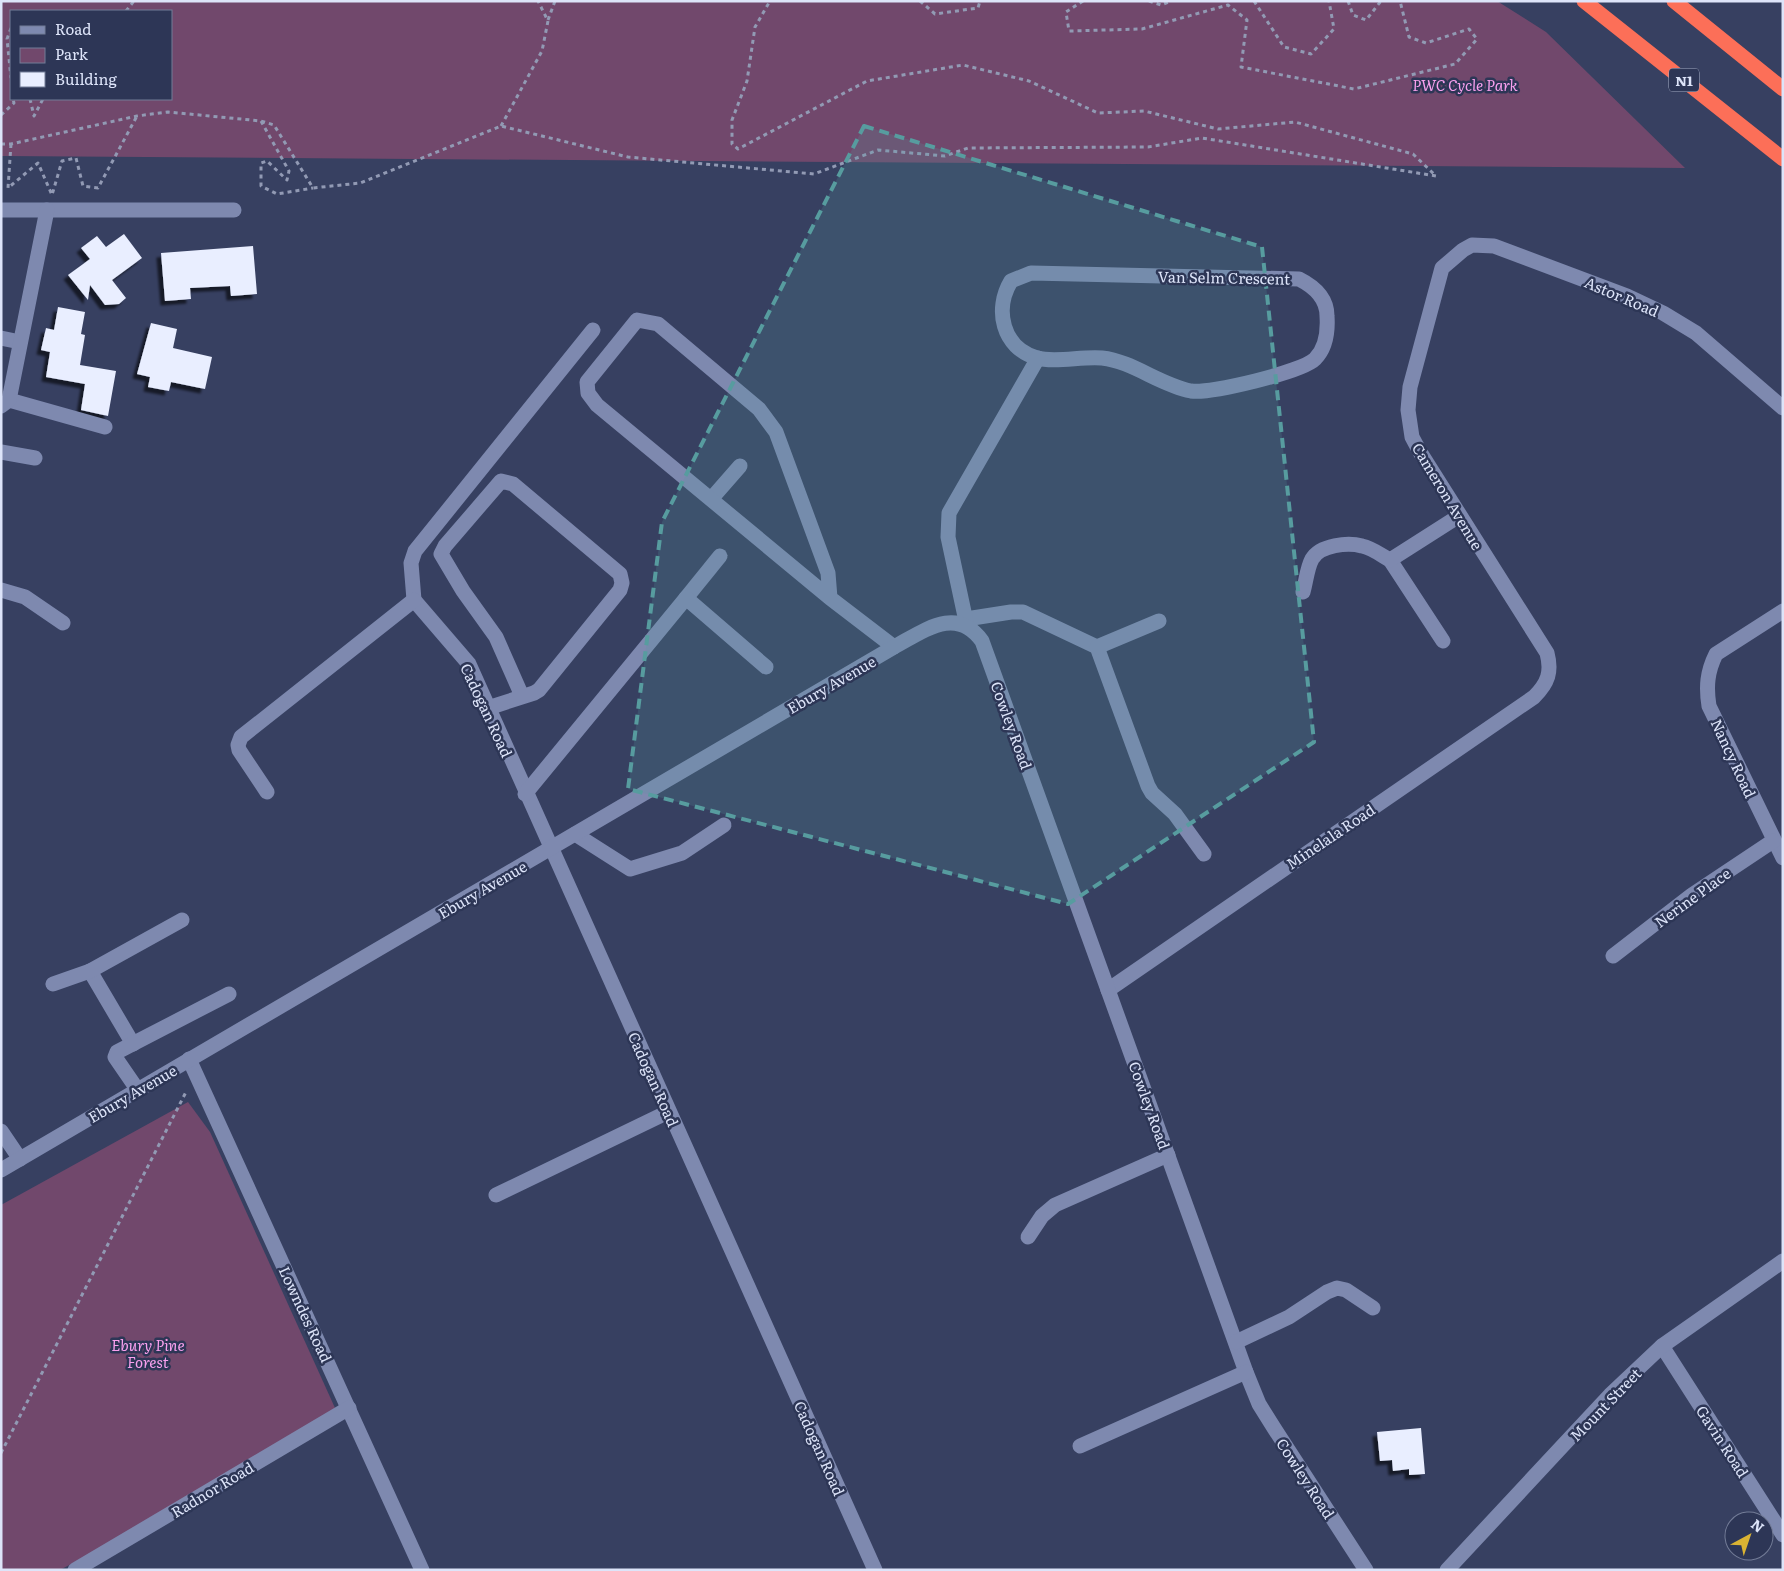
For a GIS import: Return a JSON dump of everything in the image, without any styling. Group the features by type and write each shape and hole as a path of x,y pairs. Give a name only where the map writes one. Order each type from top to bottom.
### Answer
{"highway":[{"name":"N1","path":"1584,1 1783,159"},
{"path":"1674,1 1783,89"}],"street":[{"path":"1,210 234,210"},
{"path":"47,210 20,342 5,403 105,427"},
{"name":"Astor Road","path":"1442,268 1462,250 1472,246 1494,246 1627,296 1663,313 1696,334 1783,408"},
{"name":"Cameron Avenue","path":"1442,268 1410,387 1408,410 1412,436 1459,516 1547,653 1550,665 1548,678"},
{"name":"Van Selm Crescent","path":"1031,273 1299,279 1317,290 1322,297 1327,313 1328,329 1324,345 1315,359 1302,367 1253,381 1208,390 1193,391 1176,386 1110,359 1038,358 1012,343 1002,319 1003,298 1012,281 1031,273"},
{"path":"830,598 828,573 776,432 767,418 760,409 658,324 647,320 637,320 587,382 588,393 597,404 830,598 894,647"},
{"path":"267,792 239,750 238,745 241,737 414,600 411,563 415,550 593,330"},
{"path":"1,338 20,342"},
{"path":"967,623 948,537 949,512 1038,358"},
{"path":"1,452 35,458"},
{"path":"712,498 740,466"},
{"path":"488,708 522,696 538,690 620,590 622,578 620,574 513,484 500,481 445,546 441,554 463,591 496,637 522,696"},
{"path":"1390,560 1459,516"},
{"path":"1304,592 1310,564 1322,549 1351,544 1362,546 1390,560 1444,641"},
{"path":"525,794 720,556"},
{"path":"1,590 24,597 62,622"},
{"path":"686,598 766,667"},
{"name":"Cadogan Road","path":"414,600 469,664 525,794 875,1570"},
{"name":"Nancy Road","path":"1783,611 1716,654 1708,678 1709,706 1773,841 1783,858"},
{"name":"Ebury Avenue","path":"1,1170 894,647 932,627 950,622 967,623 1011,612 1023,612 1097,647"},
{"path":"1159,621 1097,647 1148,786 1152,793 1176,814 1204,854"},
{"name":"Cowley Road","path":"967,623 982,641 1259,1404 1366,1570"},
{"name":"Minelala Road","path":"1108,990 1534,697 1548,678"},
{"path":"575,834 630,870 682,853 724,825"},
{"name":"Nerine Place","path":"1613,956 1692,895 1773,841"},
{"path":"53,984 90,971 182,920"},
{"path":"90,971 133,1044"},
{"path":"138,1089 115,1057 120,1049 229,994"},
{"name":"Lowndes Road","path":"190,1059 195,1074 422,1570"},
{"path":"496,1195 668,1112"},
{"path":"1,1131 20,1159"},
{"path":"1028,1237 1042,1216 1055,1205 1168,1155"},
{"name":"Mount Street","path":"1447,1570 1610,1395 1662,1346 1783,1261"},
{"path":"1236,1342 1289,1317 1327,1292 1337,1288 1346,1290 1373,1308"},
{"name":"Gavin Road","path":"1662,1346 1783,1535"},
{"path":"1080,1446 1246,1372"},
{"name":"Radnor Road","path":"75,1570 349,1408"}],"path":[{"path":"538,1 548,21"},
{"path":"501,126 542,51 548,21 555,1"},
{"path":"261,121 289,171 287,180 267,161 261,163 261,186 277,194 313,188 360,184 501,126 628,157 814,174 878,150 945,156 968,148 1148,147 1202,138 1436,176 1413,154 1295,122 1218,129 1144,111 1098,113 1029,81 963,65 867,81 738,149 732,144 732,120 748,81 755,27 770,1"},
{"path":"920,1 935,14 978,8 980,1"},
{"path":"1083,1 1066,12 1069,31 1142,30 1228,5 1247,20 1241,67 1354,89 1455,64 1477,39 1469,29 1426,43 1409,37 1400,1"},
{"path":"1149,1 1161,5 1170,1"},
{"path":"1254,1 1284,47 1311,54 1334,29 1330,1"},
{"path":"1348,1 1353,15 1366,20 1380,1"},
{"path":"10,30 7,38 10,68"},
{"path":"1,115 14,103 13,100"},
{"path":"30,100 34,116 42,100"},
{"path":"1,144 11,144 137,116 168,112 261,121 274,125 313,188"},
{"path":"11,144 8,188 38,163 52,195 62,161 76,158 83,186 98,188 137,116"},
{"path":"1,1452 195,1074"}],"highlighted area":[{"path":"864,126 1262,247 1314,742 1068,904 628,789 662,522"}],"green space":[{"name":"PWC Cycle Park","path":"1,1 1497,1 1546,32 1685,168 1,156"},
{"name":"Ebury Pine Forest","path":"188,1102 210,1132 340,1419 60,1570 1,1570 1,1205"}],"building":[{"path":"124,234 142,258 112,280 126,298 119,304 105,305 90,285 88,300 68,275 90,259 81,248 97,236 106,247"},
{"path":"253,246 257,294 231,296 230,286 190,288 191,299 165,301 161,253"},
{"path":"58,307 85,312 81,334 85,335 80,365 116,371 108,416 81,410 85,384 46,377 50,352 41,350 46,328 54,330"},
{"path":"151,323 177,329 173,348 212,357 205,389 171,382 169,391 148,387 150,377 137,374"},
{"path":"1421,1428 1425,1474 1409,1475 1409,1469 1393,1471 1392,1460 1380,1461 1377,1432"}]}
